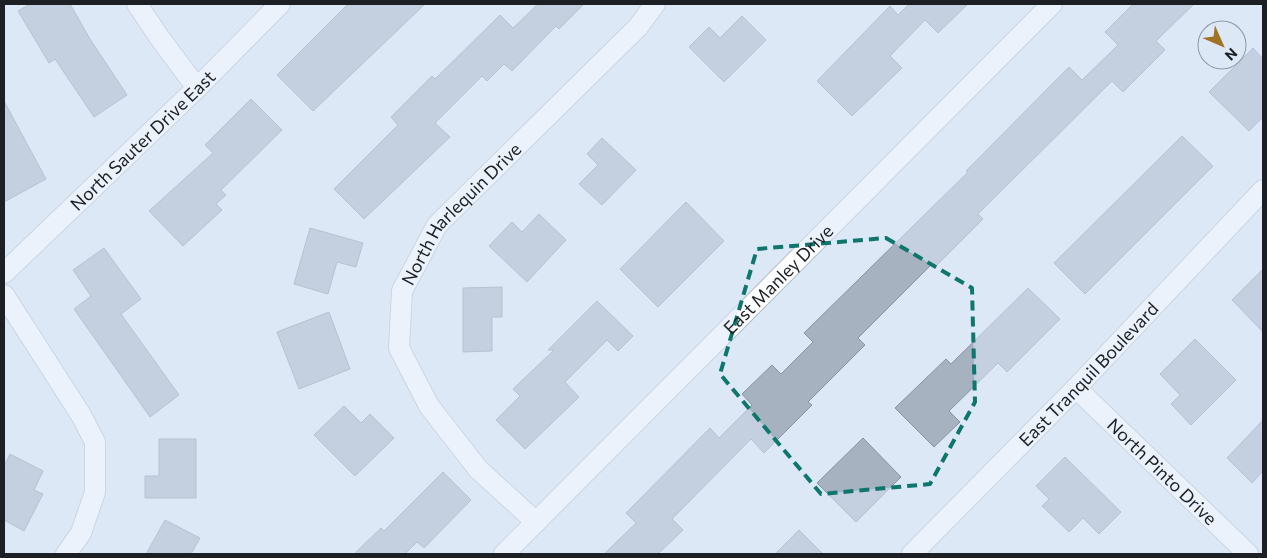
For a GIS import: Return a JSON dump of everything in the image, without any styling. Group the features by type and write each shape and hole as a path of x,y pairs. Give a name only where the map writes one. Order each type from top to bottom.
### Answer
{"street":[{"path":"137,4 197,88"},
{"name":"North Sauter Drive East","path":"4,273 197,88 280,4"},
{"name":"North Harlequin Drive","path":"536,522 478,469 429,406 399,348 402,291 437,225 638,27 655,4"},
{"name":"East Manley Drive","path":"504,554 1052,4"},
{"name":"East Tranquil Boulevard","path":"912,554 1076,388 1263,190"},
{"path":"4,295 81,415 95,442 95,492 81,533 66,554"},
{"name":"North Pinto Drive","path":"1076,388 1248,554"}],"highlighted area":[{"path":"886,238 972,288 975,402 930,484 821,494 720,374 757,249"}],"building":[{"path":"30,4 70,4 90,39 127,95 94,117 55,59 49,63 18,11"},
{"path":"348,4 425,4 313,111 277,75"},
{"path":"538,4 584,4 559,29 556,26 512,71 504,64 487,81 482,76 435,123 450,137 364,219 334,189 398,125 391,117 432,76 435,79 500,15 513,28"},
{"path":"909,4 968,4 938,33 925,20 890,56 902,68 852,116 817,81 890,6 898,15"},
{"path":"1133,4 1194,4 1156,41 1165,50 1123,92 1112,81 978,214 983,219 935,267 932,264 858,338 865,345 808,402 812,405 764,453 751,439 672,519 683,530 658,554 604,554 636,523 626,513 710,428 719,438 752,405 742,394 772,365 781,374 813,342 804,333 968,172 966,171 1069,67 1082,80 1118,45 1105,32"},
{"path":"742,16 766,40 724,82 689,47 709,27 720,38"},
{"path":"1253,48 1263,59 1263,117 1249,131 1209,92 1231,70 1247,70 1247,54"},
{"path":"251,99 282,130 221,190 226,195 216,204 222,210 183,246 149,211 213,153 205,145"},
{"path":"4,101 46,179 4,202"},
{"path":"1182,136 1213,166 1085,294 1054,263"},
{"path":"602,138 636,170 602,205 579,184 598,165 587,154"},
{"path":"686,202 724,241 658,307 620,269"},
{"path":"539,214 566,240 527,282 489,246 512,222 522,232"},
{"path":"310,228 363,243 356,267 337,262 328,294 294,284"},
{"path":"104,248 141,299 121,314 179,395 150,417 74,309 91,296 73,270"},
{"path":"1263,269 1263,332 1232,300"},
{"path":"502,287 502,317 492,317 492,351 463,352 463,288"},
{"path":"1028,288 1060,319 1007,372 998,363 949,411 960,422 934,447 895,408 946,359 951,364"},
{"path":"597,301 633,336 618,351 607,340 565,382 579,397 525,449 496,420 520,396 513,389 554,350 548,350"},
{"path":"329,312 350,369 299,389 277,332"},
{"path":"1195,339 1236,380 1191,425 1171,404 1180,395 1160,374"},
{"path":"344,406 361,423 370,414 394,438 355,476 314,435"},
{"path":"1263,420 1263,471 1252,483 1227,458"},
{"path":"863,438 901,477 856,522 817,483"},
{"path":"159,439 196,439 196,498 145,498 145,476 159,476"},
{"path":"10,454 43,471 34,490 43,494 24,531 4,520 4,466"},
{"path":"1065,457 1121,512 1099,534 1083,518 1069,532 1042,506 1049,499 1036,486"},
{"path":"443,472 471,500 424,548 417,542 405,554 354,554 381,528 384,531"},
{"path":"165,520 200,538 191,554 146,554"},
{"path":"799,530 823,554 775,554"}]}
